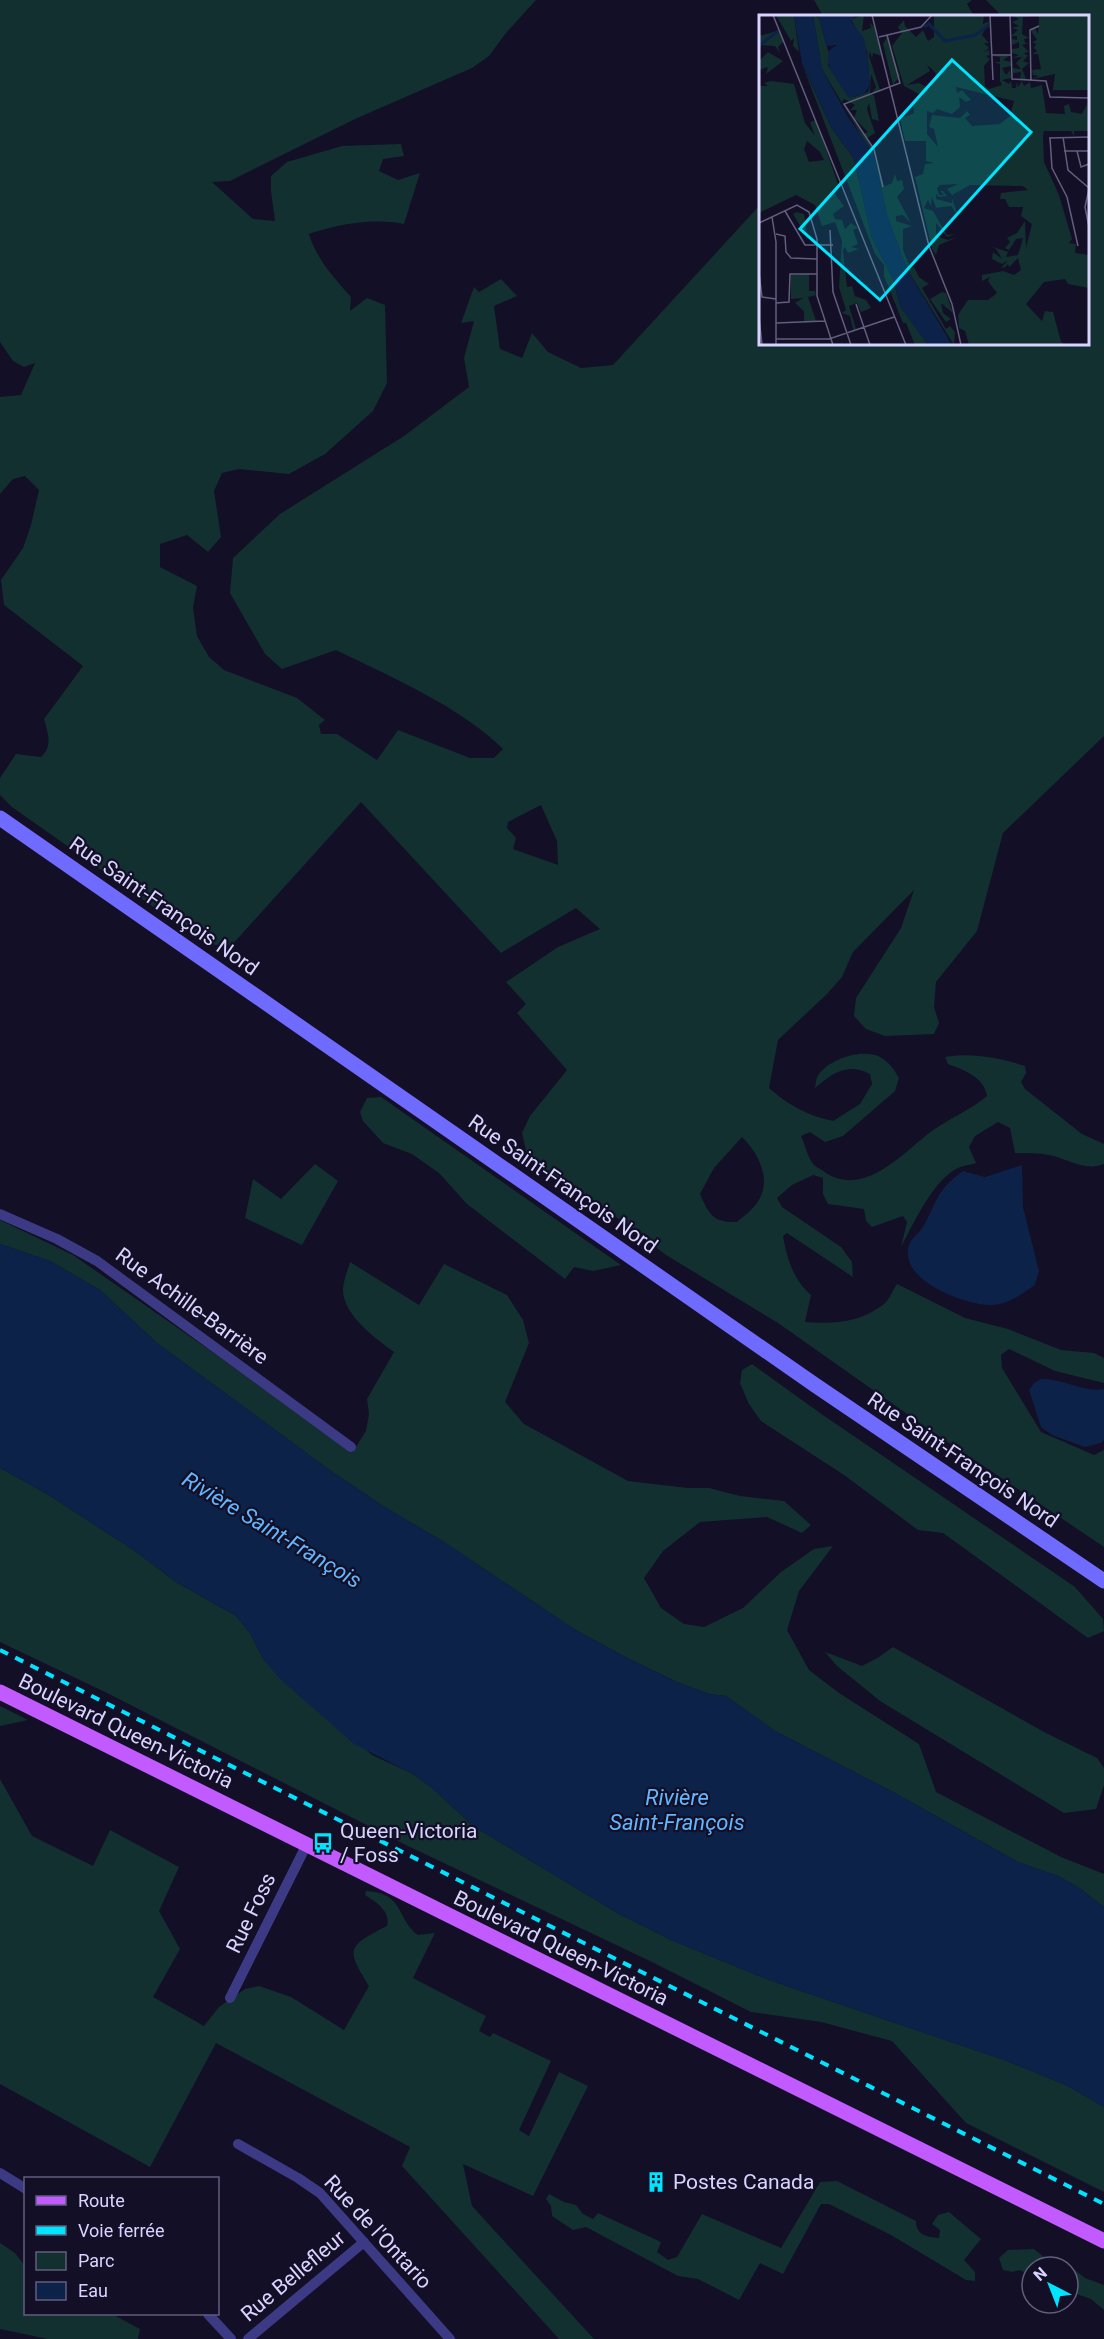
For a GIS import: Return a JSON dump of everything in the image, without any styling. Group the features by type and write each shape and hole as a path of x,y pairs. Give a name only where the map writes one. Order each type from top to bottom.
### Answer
{"main road":[{"name":"Boulevard Queen-Victoria","path":"0,1692 1104,2241"}],"street":[{"name":"Rue Saint-François Nord","path":"0,818 815,1385 1104,1581"},
{"name":"Rue Achille-Barrière","path":"0,1214 57,1239 96,1261 351,1447"},
{"name":"Rue Foss","path":"230,1998 307,1844"},
{"name":"Rue de l'Ontario","path":"238,2144 310,2186 364,2242 450,2339"},
{"path":"0,2173 24,2188"},
{"name":"Rue Bellefleur","path":"248,2339 364,2242"},
{"path":"210,2315 231,2339"}],"green space":[{"path":"0,0 536,0 489,56 472,68 355,119 230,181 212,182 253,219 275,221 271,176 287,162 342,146 401,144 404,156 383,159 379,171 398,180 420,173 404,224 356,223 309,234 321,259 351,297 350,311 367,298 385,305 387,383 373,411 325,454 289,474 239,469 222,473 214,491 221,537 208,552 187,535 160,544 160,567 197,586 193,608 197,636 209,657 224,670 297,698 325,720 319,725 321,734 337,734 377,760 398,730 470,758 494,758 503,749 467,719 424,694 336,650 282,669 265,654 230,593 233,558 280,514 404,436 469,387 464,358 474,321 461,323 474,287 479,292 501,279 517,296 494,306 500,349 522,358 532,333 548,352 581,368 613,365 759,206 759,345 1089,345 1089,15 1001,15 986,0 1104,0 1104,736 1003,833 977,931 936,982 934,1007 939,1023 934,1034 885,1036 866,1029 854,1016 856,998 901,928 914,890 853,952 842,977 827,994 778,1040 769,1088 799,1109 833,1121 860,1104 872,1084 870,1074 847,1069 834,1074 815,1088 818,1076 824,1069 847,1056 864,1054 880,1057 893,1069 899,1078 895,1091 843,1136 825,1142 810,1132 801,1136 814,1165 840,1179 854,1180 868,1177 881,1170 929,1133 987,1096 978,1079 948,1064 945,1057 965,1055 986,1057 1025,1066 1026,1073 1021,1082 1025,1089 1082,1134 1104,1144 1104,1164 1097,1166 1083,1165 1049,1155 1015,1153 1010,1128 998,1122 975,1136 969,1147 976,1163 958,1168 940,1182 925,1203 901,1247 907,1222 903,1216 872,1227 866,1221 864,1209 828,1204 823,1194 823,1178 813,1175 792,1185 777,1198 782,1207 841,1247 852,1262 853,1277 787,1233 783,1236 792,1268 811,1295 805,1322 826,1323 856,1319 886,1302 897,1284 965,1318 1008,1329 1061,1350 1094,1353 1104,1358 1104,1383 1055,1371 1009,1349 1001,1355 1002,1368 1041,1432 1094,1455 1104,1450 1104,1547 927,1428 778,1323 666,1255 595,1201 542,1168 527,1155 522,1133 530,1116 567,1070 517,1013 526,1004 506,982 558,947 600,929 576,908 501,953 361,802 231,946 206,944 12,807 0,795 0,778 16,754 41,757 45,753 48,739 44,719 83,666 4,605 1,580 23,548 39,490 25,476 13,479 0,494 0,397 21,395 35,363 24,367 13,361 0,342","holes":["541,805 557,841 558,865 513,849 516,838 507,828 508,822","742,1137 753,1150 763,1173 763,1190 760,1198 756,1205 737,1222 717,1219 709,1212 700,1194 714,1168"]},
{"path":"814,0 972,0 967,4 973,15 822,15"},
{"path":"381,1097 621,1265 593,1271 574,1267 565,1279 467,1204 439,1173 412,1154 383,1143 363,1121 360,1112 367,1098"},
{"path":"315,1164 338,1181 302,1245 245,1218 253,1179 281,1199"},
{"path":"0,1220 73,1255 352,1453 366,1431 369,1414 367,1399 394,1352 362,1326 348,1308 343,1290 350,1262 419,1305 444,1264 507,1295 523,1320 529,1343 505,1402 524,1424 628,1481 688,1488 709,1488 740,1496 784,1501 811,1525 802,1533 767,1517 700,1522 663,1551 644,1578 661,1608 684,1624 704,1627 743,1608 781,1572 814,1549 833,1546 799,1591 787,1630 809,1670 839,1693 919,1744 936,1792 1061,1857 1104,1874 1104,1907 1078,1887 1058,1876 1018,1862 893,1792 775,1731 726,1696 709,1694 677,1682 574,1629 444,1542 383,1506 331,1471 157,1343 100,1290 50,1261 0,1244"},
{"path":"752,1364 1075,1587 1103,1619 1104,1631 1088,1638 943,1533 918,1530 844,1475 761,1421 749,1404 740,1383 742,1370"},
{"path":"0,1468 47,1494 135,1551 176,1582 236,1616 250,1633 263,1659 372,1755 411,1773 431,1787 473,1826 619,1914 671,1940 769,1980 1007,2061 1066,2085 1104,2107 1104,2192 966,2123 892,2041 821,2022 751,2012 652,1962 406,1845 107,1693 0,1642"},
{"path":"893,1647 1046,1733 1097,1758 1104,1768 1104,1785 1096,1809 1064,1813 880,1701 837,1666 825,1652 862,1666"},
{"path":"0,1706 28,1720 0,1726"},
{"path":"0,1779 32,1836 93,1866 110,1830 179,1867 159,1911 180,1949 153,1997 204,2026 219,2007 245,1989 259,1986 291,1997 344,2030 369,1986 356,1963 354,1949 364,1938 387,1926 388,1921 385,1911 365,1895 366,1891 387,1896 418,1935 435,1933 413,1978 486,2016 479,2031 490,2037 493,2033 551,2061 519,2130 529,2136 559,2072 588,2086 533,2196 463,2164 472,2206 594,2339 559,2339 402,2166 410,2147 216,2043 150,2167 0,2084"},
{"path":"837,2181 916,2221 920,2232 926,2236 939,2238 940,2230 932,2224 938,2215 949,2212 981,2239 964,2260 975,2272 975,2281 966,2280 891,2235 829,2204 821,2204 783,2274 760,2263 739,2300 698,2279 678,2276 586,2227 573,2230 552,2216 551,2206 546,2199 549,2194 576,2205 583,2214 593,2219 598,2213 661,2242 657,2252 668,2260 677,2257 702,2214 781,2248 820,2182"},
{"path":"0,2243 15,2253 24,2265 24,2315 114,2315 140,2329 138,2339 48,2339 0,2329"},
{"path":"1034,2249 1041,2255 1020,2255 1020,2270 1013,2272 1003,2270 999,2258 1008,2250"},
{"path":"1080,2274 1104,2285 1104,2310 1091,2299 1080,2295"}],"water":[{"path":"1022,1165 1023,1207 1039,1271 1035,1285 1008,1301 995,1305 978,1304 937,1289 915,1272 909,1261 909,1246 923,1227 947,1184 963,1171 985,1177"},
{"name":"Rivière Saint-François","path":"0,1244 50,1261 100,1290 157,1343 331,1471 383,1506 444,1542 574,1629 677,1682 709,1694 726,1696 775,1731 893,1792 1018,1862 1058,1876 1078,1887 1104,1907 1104,2107 1066,2085 1007,2061 769,1980 671,1940 619,1914 473,1826 431,1787 411,1773 354,1744 280,1679 263,1659 250,1633 236,1616 176,1582 135,1551 47,1494 0,1468"},
{"path":"1041,1379 1088,1389 1104,1389 1104,1440 1101,1443 1085,1447 1052,1435 1041,1427 1029,1390"}],"railway":[{"path":"0,1650 1104,2204"}],"place":[{"name":"Queen-Victoria / Foss","path":"323,1843"},
{"name":"Postes Canada","path":"656,2182"}]}
